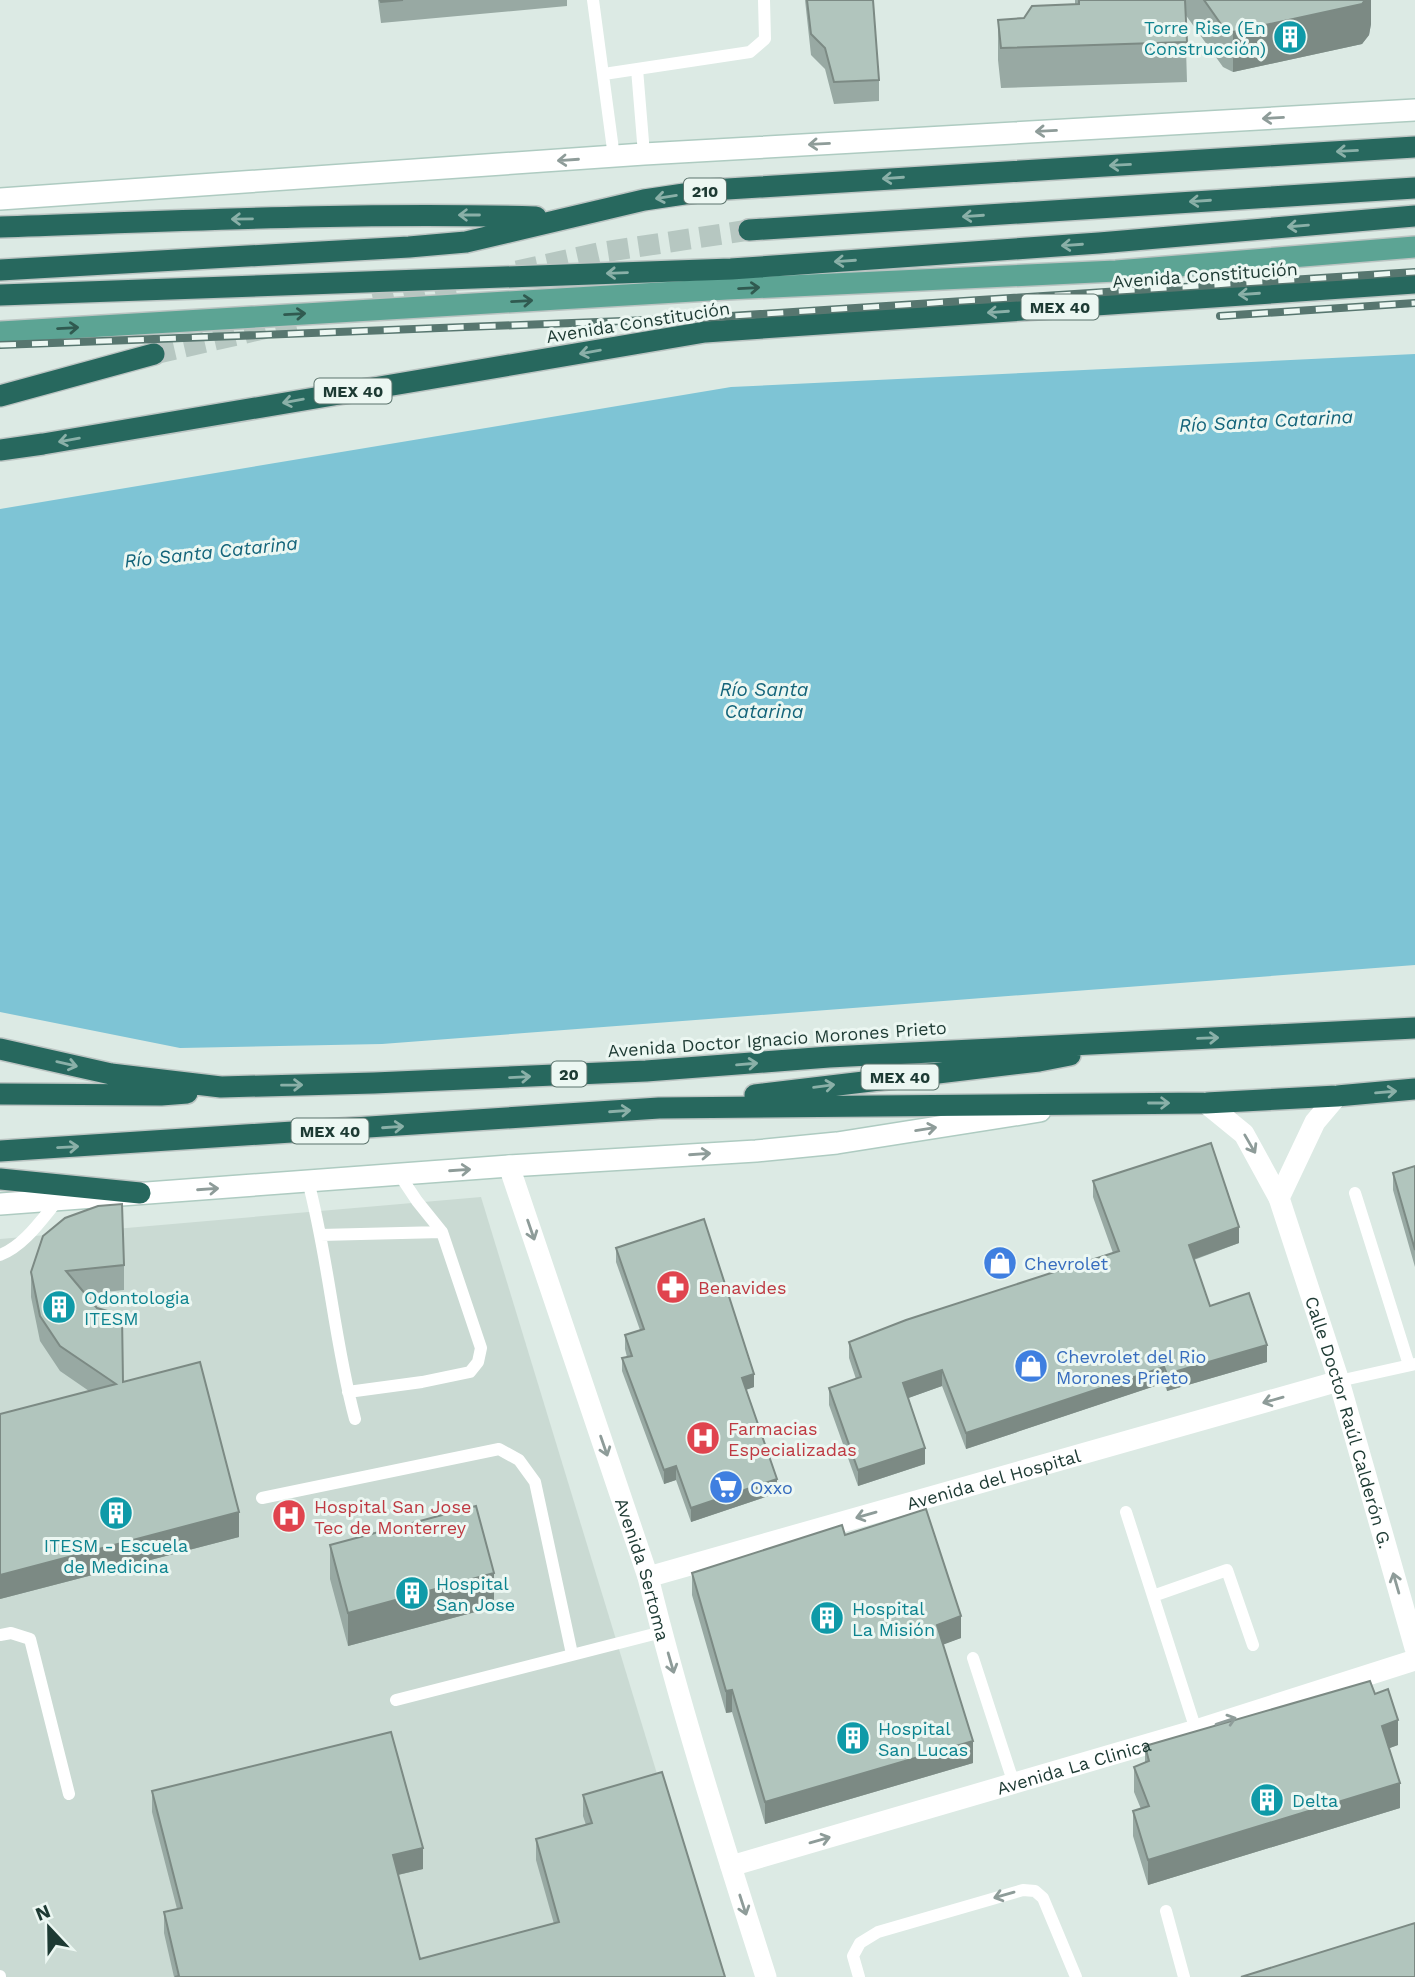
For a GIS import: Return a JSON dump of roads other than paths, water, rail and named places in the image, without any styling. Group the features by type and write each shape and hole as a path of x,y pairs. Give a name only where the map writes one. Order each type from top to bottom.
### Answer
{"highway":[{"name":"210","path":"0,270 466,242 644,200 710,190 1415,147"},
{"path":"749,230 1415,188"},
{"path":"0,227 456,215 562,218"},
{"path":"0,295 731,269 1099,243 1415,216"},
{"name":"Avenida Constitución","path":"0,450 705,332 1415,283"},
{"path":"0,396 154,354"},
{"name":"Avenida Doctor Ignacio Morones Prieto","path":"0,1049 111,1074 221,1087 633,1071 829,1057 1415,1028"},
{"name":"Avenida Doctor Ignacio Morones Prieto","path":"659,1108 1039,1061 1140,1040"},
{"path":"0,1094 160,1095 221,1087"},
{"path":"659,1108 1206,1103 1415,1089"},
{"name":"MEX 40","path":"0,1151 659,1108"},
{"path":"0,1178 140,1194"}],"main road":[{"name":"Avenida Constitución","path":"0,332 727,289 1116,271 1415,247"}],"street":[{"path":"0,199 644,154 1415,110"},
{"path":"1279,1198 1315,1122 1337,1096"},
{"path":"0,1204 837,1143 1090,1103"},
{"name":"Calle Doctor Raúl Calderón G.","path":"1206,1103 1244,1134 1279,1198 1339,1381 1415,1648"},
{"name":"Avenida Sertoma","path":"509,1166 648,1577 731,1866 766,1977"},
{"name":"Avenida del Hospital","path":"648,1577 1339,1381"},
{"name":"Avenida La Clinica","path":"731,1866 1196,1730 1415,1660"}],"lane":[{"path":"593,0 614,157"},
{"path":"604,74 751,52 765,39 764,0"},
{"path":"637,69 644,154"},
{"path":"348,1392 422,1382 470,1372 478,1362 481,1348 442,1232 416,1201 399,1174"},
{"path":"308,1181 320,1235 342,1373 355,1419"},
{"path":"1339,1381 1412,1365 1355,1193"},
{"path":"0,1255 8,1252 31,1232 58,1200"},
{"path":"320,1235 442,1232"},
{"path":"262,1498 499,1449 519,1460 535,1482 572,1654"},
{"path":"1126,1512 1196,1730"},
{"path":"1153,1596 1227,1570 1253,1644"},
{"path":"396,1700 662,1632"},
{"path":"0,1635 11,1633 30,1639 69,1794"},
{"path":"973,1658 1014,1784"},
{"path":"859,1977 853,1956 860,1943 878,1932 1023,1890 1035,1891 1043,1898 1076,1977"},
{"path":"1166,1911 1184,1977"}],"water":[{"name":"Río Santa Catarina","path":"1415,354 1415,965 382,1044 180,1048 0,1012 0,509 731,387"}],"tunnel":[{"path":"517,271 603,252 749,230"},
{"path":"374,304 462,284"},
{"path":"154,354 302,320"}],"railway":[{"path":"0,345 700,318 1415,272"},
{"path":"1220,316 1415,303"}],"place":[{"name":"Torre Rise (En Construcción)","path":"1290,37"},
{"name":"Chevrolet","path":"1000,1263"},
{"name":"Benavides","path":"673,1287"},
{"name":"Odontologia ITESM","path":"59,1307"},
{"name":"Chevrolet del Rio Morones Prieto","path":"1031,1366"},
{"name":"Farmacias Especializadas","path":"703,1438"},
{"name":"Oxxo","path":"726,1487"},
{"name":"ITESM - Escuela de Medicina","path":"116,1513"},
{"name":"Hospital San Jose Tec de Monterrey","path":"289,1516"},
{"name":"Hospital San Jose","path":"412,1593"},
{"name":"Hospital La Misión","path":"827,1618"},
{"name":"Hospital San Lucas","path":"853,1738"},
{"name":"Delta","path":"1267,1800"}]}
